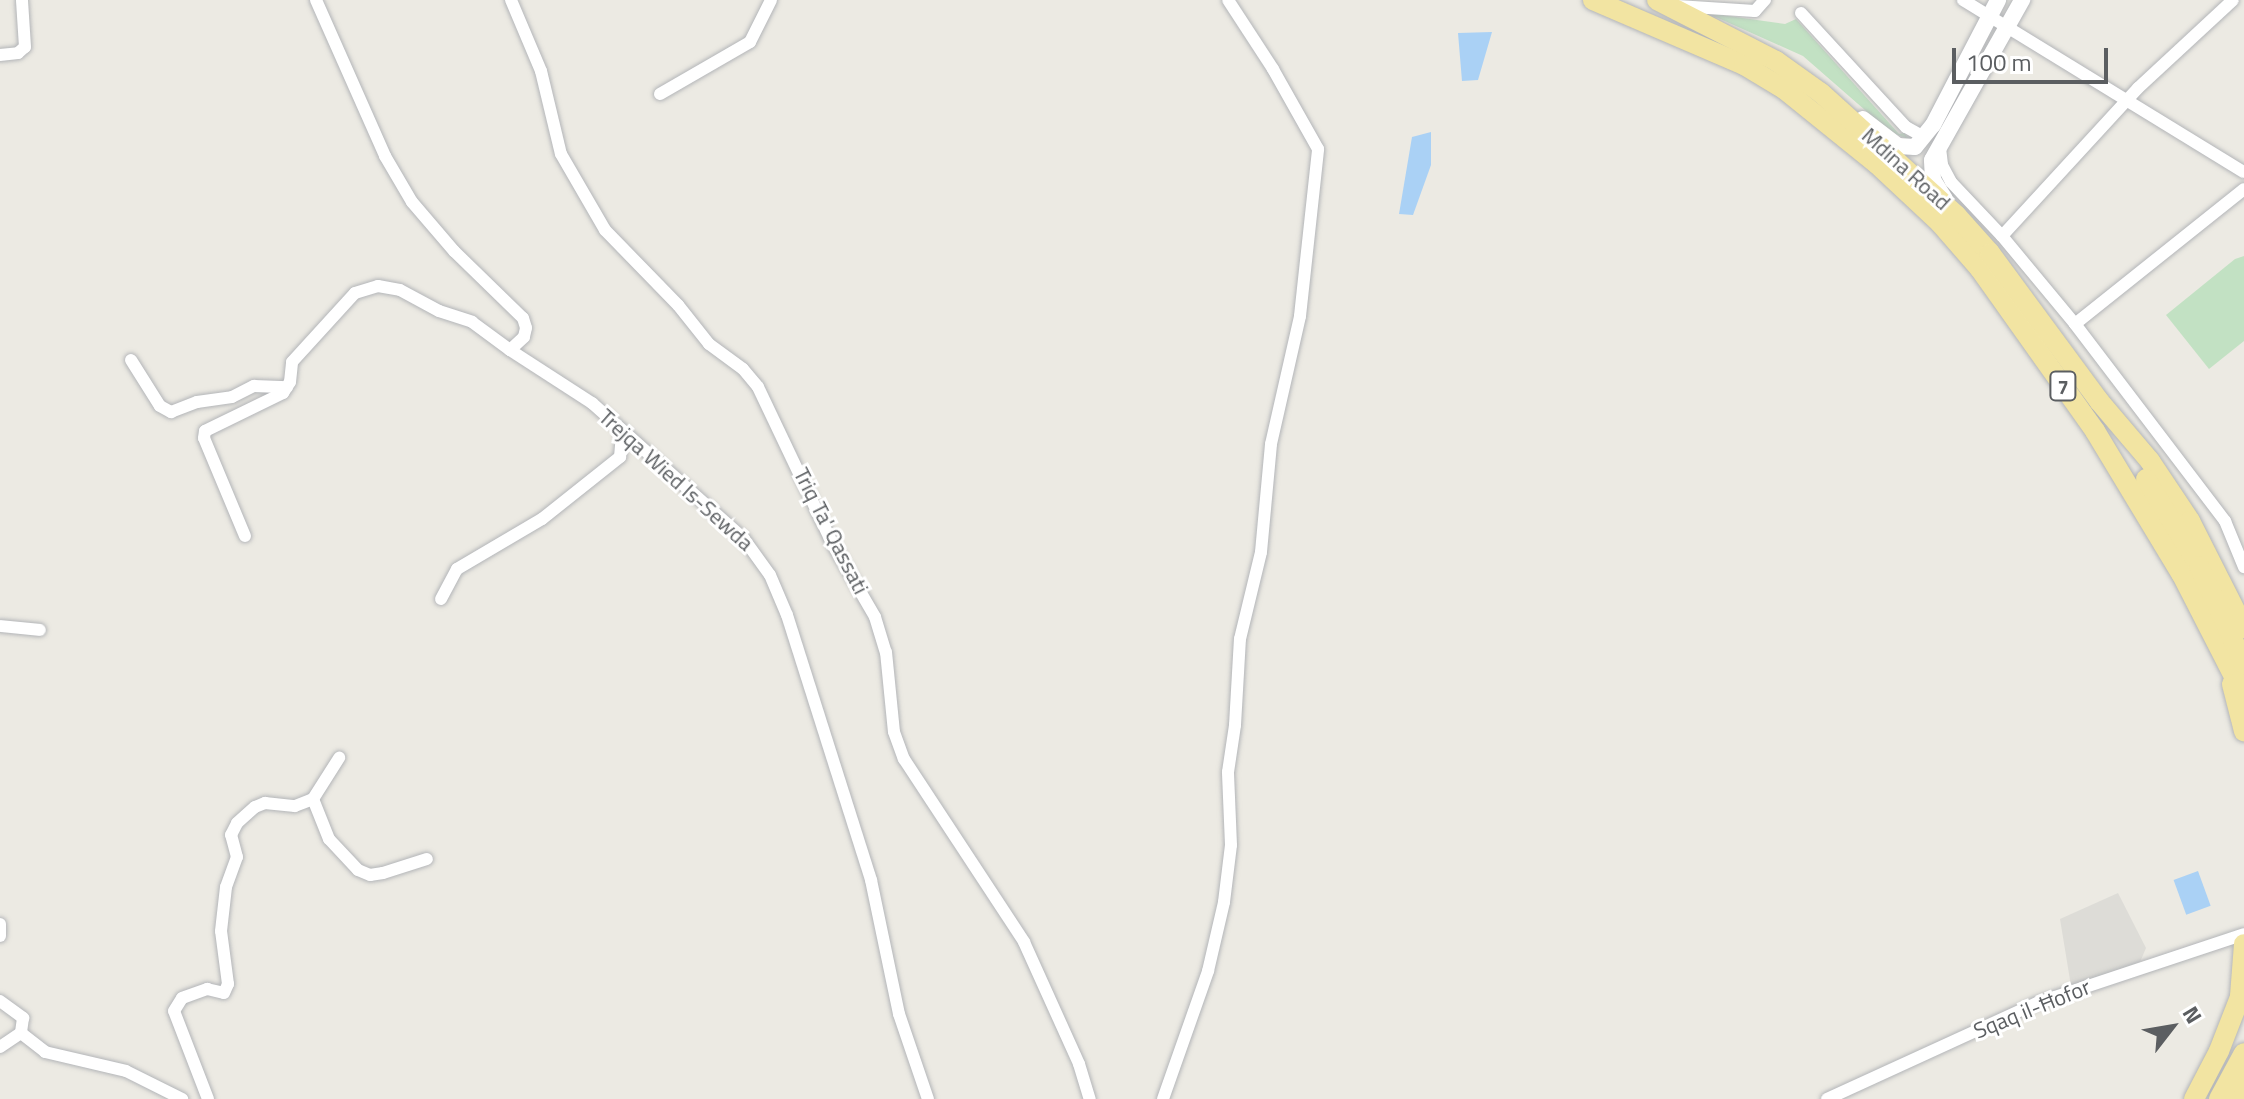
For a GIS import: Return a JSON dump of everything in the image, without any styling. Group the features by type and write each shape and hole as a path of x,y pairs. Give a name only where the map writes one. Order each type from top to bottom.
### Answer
{"highway":[{"name":"7","path":"1593,0 1744,65"},
{"path":"1618,0 1701,39 1744,65"},
{"name":"Mdina Road","path":"1662,2 1776,61 1821,93 1956,215 1990,253 2099,401 2150,461 2190,521 2244,628"},
{"name":"Mdina Road","path":"1744,65 1784,89 1877,164 1940,223 1980,269 2095,431 2163,541 2244,696"},
{"name":"Mdina Road","path":"2099,401 2199,566 2244,664"},
{"name":"Mdina Road","path":"2216,638 2244,731"},
{"path":"2194,1099 2242,992 2244,944"},
{"path":"2205,1099 2244,1020"},
{"path":"2219,1099 2244,1053"},
{"path":"2239,1099 2244,1073"}],"main road":[{"path":"1821,93 1841,102 1898,146 1915,147 1924,137 1998,0"},
{"path":"1956,215 1933,180 1932,160 2022,0"}],"street":[{"path":"0,55 18,53 25,47 22,0"},
{"path":"316,0 385,156 412,202 454,251 523,318 526,328 524,337 510,350"},
{"name":"Triq Ta' Qassati","path":"511,0 551,102 561,154 605,230 678,305 709,344 743,369 764,398 832,543 875,617 886,652 894,732 904,759 1024,942 1079,1064 1090,1099"},
{"path":"660,94 750,42 771,0"},
{"path":"1163,1099 1208,971 1224,902 1231,845 1228,772 1240,639 1261,552 1271,444 1300,316 1318,149 1273,69 1228,0"},
{"path":"1662,2 1755,11 1765,0"},
{"path":"1963,0 2244,172"},
{"path":"2002,236 2129,100 2233,0"},
{"path":"1801,13 1906,127 1924,137"},
{"name":"Mdina Road","path":"1940,148 1942,165 1951,182 2002,236 2075,324 2225,521 2244,567"},
{"path":"2075,324 2244,189"},
{"name":"Trejqa Wied Is-Sewda","path":"287,387 292,362 344,302 367,286 410,294 439,311 472,322 510,350 583,395 744,539 777,589 871,880 899,1014 928,1099"},
{"path":"131,360 160,406 171,412 197,402 232,397 254,386 287,387"},
{"path":"245,536 204,434 208,428 272,400 287,387"},
{"path":"441,599 457,569 542,519 620,457 622,433"},
{"path":"0,626 40,630"},
{"path":"208,1099 174,1011 182,998 207,989 224,993 228,984 221,931 226,887 237,857 231,835 237,823 255,807 265,803 295,806 313,799 339,758"},
{"path":"313,799 329,839 358,870 370,875 383,873 427,859"},
{"path":"0,924 0,936"},
{"name":"Sqaq il-Ħofor","path":"1827,1099 2037,1003 2244,934"},
{"path":"0,1001 23,1018 21,1033 0,1047"},
{"path":"21,1033 45,1052 126,1071 182,1099"},
{"path":"2239,1099 2244,1091"}],"shaded area":[{"path":"2118,893 2146,948 2140,962 2071,986 2060,919"}],"green space":[{"path":"1707,13 1785,24 1796,19 1899,134 1904,133 1910,140 1889,131 1803,56"},
{"path":"2244,256 2244,341 2209,369 2166,315 2235,259"}],"water":[{"path":"1492,32 1478,80 1462,81 1458,33"},
{"path":"1431,132 1431,165 1413,215 1399,214 1412,137"},
{"path":"2198,871 2211,906 2186,915 2174,880"}]}
